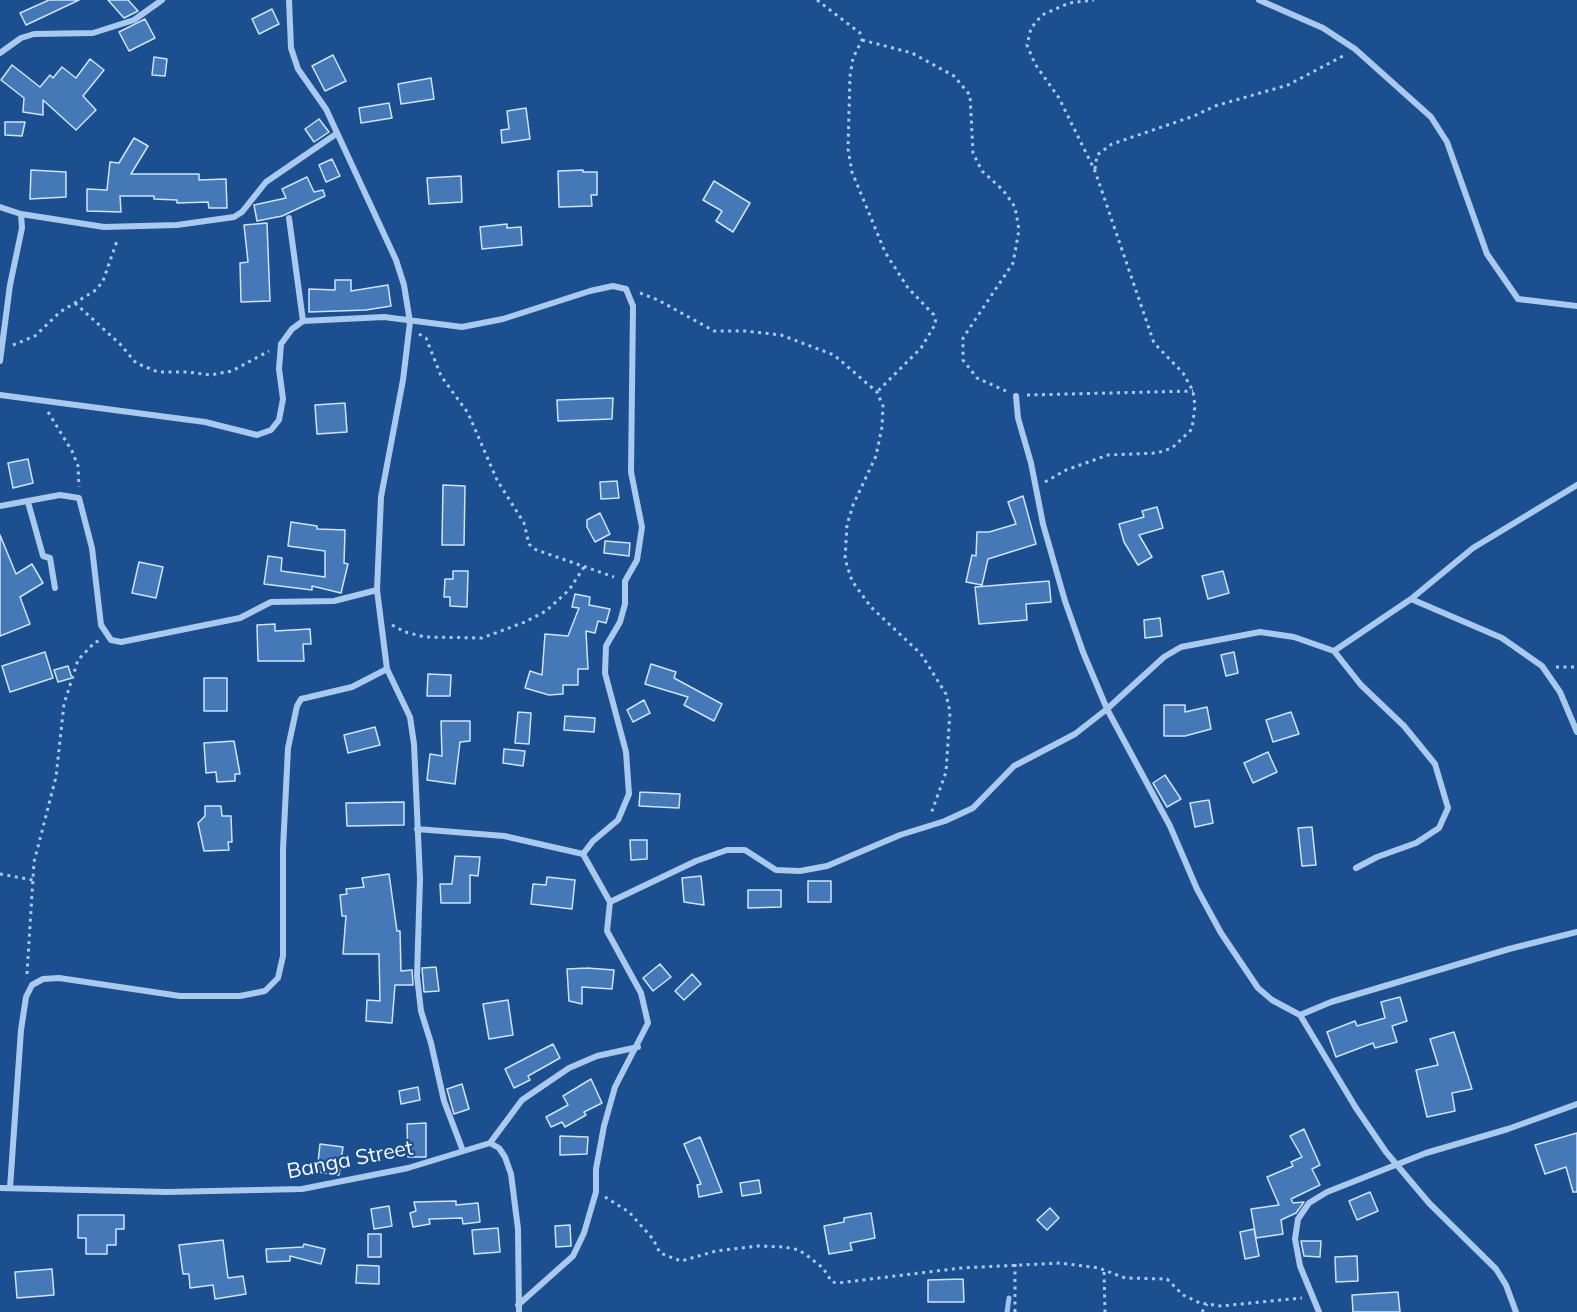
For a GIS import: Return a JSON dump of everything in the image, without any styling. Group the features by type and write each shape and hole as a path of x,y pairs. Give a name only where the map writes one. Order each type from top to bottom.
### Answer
{"street":[{"path":"0,53 21,38 34,34 93,33 134,20 162,0"},
{"path":"289,0 291,48 298,69 326,109 396,260 404,285 410,325 403,380 381,497 377,590 387,669 410,717 420,879 417,976 421,1011 432,1043 444,1101 463,1151"},
{"path":"1259,0 1323,28 1355,49 1431,117 1447,142 1487,254 1518,299 1577,306"},
{"path":"0,207 21,214 104,227 177,225 234,217 242,212 266,182 336,134"},
{"path":"0,361 10,285 19,248 21,214"},
{"path":"289,219 303,321"},
{"path":"0,395 38,398 205,422 257,435 271,430 279,420 282,399 279,369 281,344 292,329 303,321 375,317 410,325 462,327 482,324 590,291 613,286 626,289 633,306 631,472 642,527 637,560 626,581 620,622 606,646 605,673 626,752 629,794 618,820 593,841 583,854"},
{"path":"1016,396 1018,418 1065,601 1107,709 1170,826 1197,889 1226,941 1258,988 1272,1000 1300,1015 1356,1108 1398,1166 1429,1203 1496,1269 1506,1285 1516,1312"},
{"path":"1334,651 1411,599 1473,548 1577,485"},
{"path":"0,506 60,495 79,498 92,548 101,625 111,640 122,642 240,618 271,602 334,601 377,590"},
{"path":"28,502 43,556 50,558 55,588"},
{"path":"1411,599 1502,638 1542,666 1560,692 1577,732"},
{"path":"609,902 696,861 727,850 745,850 776,870 800,871 826,866 900,835 926,827 973,807 1014,766 1075,734 1107,709 1164,657 1181,647 1260,632 1294,638 1334,651 1361,685 1404,726 1435,764 1448,808 1439,828 1424,838 1356,868"},
{"path":"10,1188 21,1030 26,997 33,986 43,979 59,978 153,994 214,998 265,991 278,978 283,956 288,748 297,706 301,699 352,687 387,669"},
{"path":"417,829 504,836 583,854 609,902 607,931 634,978 646,1009 648,1023 638,1047 615,1087 604,1126 596,1169 596,1192 584,1233 573,1256 519,1309"},
{"path":"1300,1015 1331,1002 1509,949 1577,933"},
{"path":"519,1309 518,1229 511,1174 499,1148 490,1143 522,1100 569,1068 591,1058 638,1047"},
{"path":"1319,1312 1300,1266 1295,1239 1298,1219 1309,1203 1327,1192 1398,1166 1426,1153 1508,1129 1577,1104"},
{"name":"Banga Street","path":"0,1188 167,1192 302,1189 408,1168 490,1143"}],"path":[{"path":"817,0 860,33 862,40 853,58 850,76 848,149 852,172 885,252 908,288 934,315 936,323 921,348 877,392"},
{"path":"1036,488 1066,470 1108,455 1157,453 1172,448 1192,429 1195,406 1193,391 1183,374 1154,343 1095,171 1059,98 1035,64 1027,45 1031,28 1042,15 1069,3 1094,0"},
{"path":"862,40 912,53 954,76 970,95 972,153 982,171 1003,190 1015,207 1018,230 1013,263 963,338 963,360 977,378 1016,396 1193,391"},
{"path":"1095,171 1096,155 1112,144 1183,120 1215,106 1288,85 1355,49"},
{"path":"3,347 21,344 35,336 60,312 96,290 103,281 122,227"},
{"path":"626,289 658,300 714,331 745,331 781,335 834,356 877,392 883,406 882,426 876,456 853,505 847,525 845,559 852,581 858,590 871,607 921,654 946,694 950,712 946,772 926,827"},
{"path":"75,303 120,344 136,363 158,372 210,375 232,371 281,344"},
{"path":"410,325 426,338 441,376 468,413 497,480 524,524 529,544 534,549 626,581"},
{"path":"38,398 63,435 75,458 78,466 79,498"},
{"path":"380,619 405,632 424,637 482,638 525,622 546,611 569,590 584,567"},
{"path":"27,975 34,862 56,777 63,704 78,660 95,642 111,640"},
{"path":"1542,666 1577,667"},
{"path":"0,874 33,879"},
{"path":"596,1192 629,1212 653,1239 660,1253 681,1261 716,1251 758,1246 784,1247 799,1250 823,1268 831,1282 838,1283 1015,1264 1060,1263 1104,1271 1125,1278 1167,1280 1183,1295 1207,1304 1221,1306 1313,1297"},
{"path":"1015,1264 1015,1312"},
{"path":"1104,1271 1105,1312"},
{"path":"1202,1312 1207,1304"}],"building":[{"path":"49,0 79,0 26,25 20,13"},
{"path":"108,0 128,0 138,11 124,18"},
{"path":"272,9 279,24 259,34 252,19"},
{"path":"145,19 155,38 129,51 119,32"},
{"path":"333,55 346,81 325,91 312,66"},
{"path":"154,57 167,59 165,76 152,75"},
{"path":"90,59 104,70 83,96 96,110 76,130 43,100 43,115 23,112 24,98 1,80 12,65 40,87 50,75 53,78 62,67 76,78"},
{"path":"431,78 434,99 401,104 398,84"},
{"path":"389,103 392,118 361,123 359,108"},
{"path":"526,108 530,139 502,143 501,130 509,129 507,111"},
{"path":"319,119 329,132 314,142 305,129"},
{"path":"5,122 25,122 22,136 5,135"},
{"path":"134,138 148,146 131,174 199,174 199,180 226,179 227,208 209,208 208,202 177,203 177,200 154,199 154,196 120,196 121,212 87,211 87,189 107,190 110,162 119,163"},
{"path":"332,159 340,176 326,182 319,165"},
{"path":"31,170 66,172 66,197 30,199"},
{"path":"583,170 583,172 597,172 597,195 591,195 592,206 559,207 558,171"},
{"path":"461,176 462,202 429,204 427,178"},
{"path":"307,177 314,192 323,190 325,196 282,216 257,221 254,205 286,198 282,189"},
{"path":"714,181 750,203 733,232 716,221 722,211 703,200"},
{"path":"267,223 270,301 241,302 240,263 248,262 244,225"},
{"path":"507,224 507,228 521,227 522,245 482,249 480,227"},
{"path":"335,280 351,280 351,291 388,285 391,306 366,310 309,312 309,289 335,290"},
{"path":"613,398 612,419 558,421 557,400"},
{"path":"345,403 347,432 317,434 315,405"},
{"path":"28,459 33,483 13,488 8,463"},
{"path":"617,481 619,498 601,499 600,482"},
{"path":"443,485 465,486 464,545 442,545"},
{"path":"1023,496 1036,544 988,559 982,585 966,582 972,555 976,556 977,532 989,532 1016,524 1008,502"},
{"path":"1157,507 1163,528 1139,535 1152,557 1138,565 1124,542 1119,524 1144,517 1142,511"},
{"path":"600,513 610,534 595,542 587,527 587,520"},
{"path":"291,522 317,526 317,529 345,530 344,563 348,564 341,593 312,586 312,590 264,584 268,556 282,558 281,571 325,577 325,551 288,546"},
{"path":"0,535 16,574 32,564 43,583 20,597 30,624 0,636"},
{"path":"605,541 630,543 629,556 604,553"},
{"path":"139,562 163,567 156,598 132,593"},
{"path":"453,571 468,571 467,607 450,606 450,597 444,597 445,579 453,579"},
{"path":"1223,571 1229,593 1208,599 1202,576"},
{"path":"1049,581 1051,602 1026,604 1027,620 979,624 975,587"},
{"path":"575,594 590,597 589,605 610,609 606,623 598,621 595,633 586,631 588,669 578,669 578,685 563,685 563,694 549,695 525,688 530,671 542,675 545,634 568,636 579,608 572,607"},
{"path":"1160,618 1162,636 1145,638 1144,620"},
{"path":"275,624 275,631 310,629 311,644 303,644 304,661 258,661 257,625"},
{"path":"45,652 53,678 10,692 2,666"},
{"path":"1234,652 1238,673 1226,676 1221,655"},
{"path":"651,664 676,672 674,678 722,704 714,721 684,705 688,697 645,684"},
{"path":"68,666 72,678 58,682 54,670"},
{"path":"428,674 451,675 450,696 427,696"},
{"path":"204,678 227,678 227,711 204,711"},
{"path":"644,700 650,713 633,722 627,710"},
{"path":"1164,705 1185,705 1185,712 1207,707 1211,729 1185,736 1164,736"},
{"path":"518,712 531,713 529,744 515,743"},
{"path":"1291,712 1299,734 1273,742 1266,720"},
{"path":"565,716 595,718 594,732 564,730"},
{"path":"441,721 470,721 470,741 460,742 455,784 427,780 430,754 442,756"},
{"path":"375,727 380,745 348,753 344,735"},
{"path":"234,741 240,774 235,774 235,781 217,782 216,772 206,773 204,743"},
{"path":"504,749 525,751 523,766 503,763"},
{"path":"1268,752 1277,772 1253,783 1244,763"},
{"path":"1165,775 1181,799 1167,807 1153,783"},
{"path":"640,792 680,794 679,808 639,806"},
{"path":"1209,800 1213,823 1195,827 1190,803"},
{"path":"404,802 404,825 347,826 346,803"},
{"path":"205,806 221,806 222,816 231,816 232,842 228,842 229,850 204,851 198,823 205,816"},
{"path":"1312,827 1316,865 1302,866 1298,828"},
{"path":"630,840 647,840 647,859 631,860"},
{"path":"455,856 480,857 478,876 470,875 470,903 441,903 440,884 452,884"},
{"path":"389,874 397,931 400,931 401,971 412,970 413,985 395,985 392,1023 366,1021 367,1000 380,1001 379,954 343,954 346,916 342,916 340,895 347,894 346,889 364,887 362,878"},
{"path":"701,876 704,905 684,902 682,878"},
{"path":"547,877 575,880 572,909 531,904 533,884 546,885"},
{"path":"808,881 831,881 831,902 808,902"},
{"path":"748,890 781,890 781,907 748,908"},
{"path":"660,964 671,977 653,991 643,978"},
{"path":"436,967 439,991 424,992 422,968"},
{"path":"567,969 614,970 612,989 582,987 582,1004 569,1001"},
{"path":"692,974 701,984 684,1000 675,991"},
{"path":"1400,997 1407,1021 1392,1026 1397,1042 1375,1048 1373,1043 1336,1057 1327,1032 1355,1021 1357,1026 1385,1018 1381,1002"},
{"path":"508,1000 513,1035 489,1039 483,1004"},
{"path":"1454,1032 1472,1089 1452,1093 1455,1111 1427,1117 1416,1070 1438,1065 1430,1039"},
{"path":"553,1044 560,1058 528,1076 530,1080 514,1088 505,1069"},
{"path":"591,1079 602,1103 584,1112 586,1115 565,1127 562,1122 551,1127 546,1117 568,1105 563,1096"},
{"path":"462,1084 469,1109 454,1114 447,1089"},
{"path":"418,1087 420,1100 401,1104 399,1091"},
{"path":"426,1123 426,1157 408,1157 407,1124"},
{"path":"1304,1129 1320,1165 1312,1169 1320,1185 1291,1199 1293,1203 1304,1202 1296,1213 1281,1220 1283,1234 1256,1238 1251,1209 1279,1205 1267,1177 1293,1166 1291,1162 1302,1157 1290,1136"},
{"path":"1577,1133 1577,1192 1573,1192 1566,1167 1545,1174 1535,1145"},
{"path":"560,1136 588,1137 587,1154 560,1155"},
{"path":"700,1137 722,1192 699,1197 697,1185 701,1184 684,1144"},
{"path":"320,1144 343,1147 339,1175 317,1172"},
{"path":"759,1180 761,1193 742,1196 740,1183"},
{"path":"1370,1192 1378,1211 1357,1220 1349,1201"},
{"path":"456,1201 456,1205 478,1203 480,1222 463,1224 462,1218 429,1219 430,1224 413,1227 410,1213 416,1211 414,1202"},
{"path":"389,1206 392,1226 374,1229 371,1209"},
{"path":"1050,1208 1059,1218 1047,1230 1037,1220"},
{"path":"871,1213 875,1238 850,1243 852,1250 829,1254 824,1226 844,1222 844,1218"},
{"path":"78,1215 124,1215 124,1229 116,1229 116,1245 107,1245 107,1254 86,1254 86,1238 78,1238"},
{"path":"570,1225 571,1246 556,1247 555,1226"},
{"path":"498,1228 500,1252 474,1254 472,1230"},
{"path":"1254,1229 1259,1256 1245,1259 1240,1232"},
{"path":"368,1234 381,1234 381,1257 368,1257"},
{"path":"223,1240 228,1278 243,1276 246,1294 215,1299 213,1285 190,1288 189,1274 183,1274 179,1245"},
{"path":"1301,1241 1321,1241 1320,1257 1304,1256"},
{"path":"304,1244 325,1249 321,1264 290,1256 290,1261 267,1262 266,1249 303,1247"},
{"path":"1357,1256 1358,1281 1336,1282 1335,1257"},
{"path":"357,1265 379,1266 379,1284 356,1283"},
{"path":"52,1269 54,1295 17,1298 15,1272"},
{"path":"963,1279 964,1302 928,1302 928,1280"},
{"path":"1398,1292 1400,1312 1353,1312 1352,1295"}],"waterway":[{"path":"1007,1312 1009,1298"}]}
